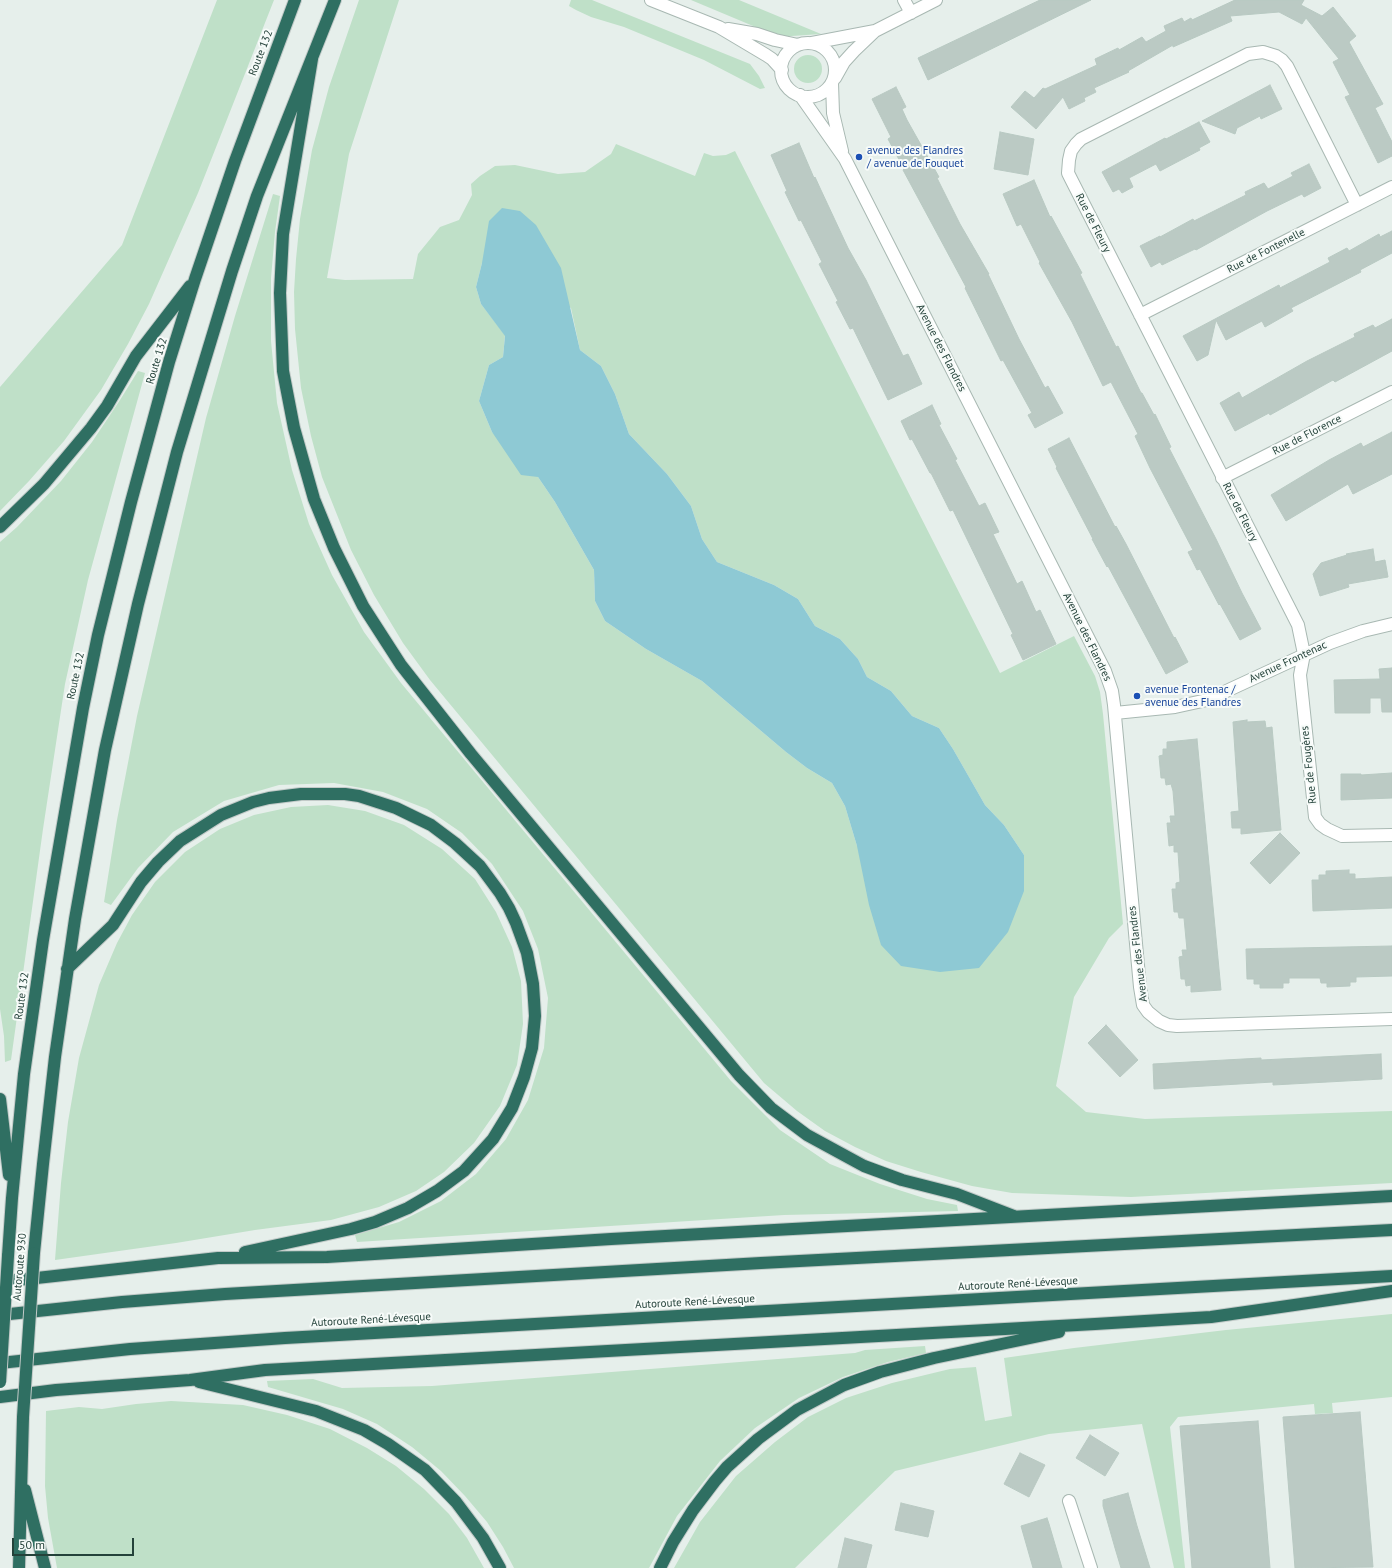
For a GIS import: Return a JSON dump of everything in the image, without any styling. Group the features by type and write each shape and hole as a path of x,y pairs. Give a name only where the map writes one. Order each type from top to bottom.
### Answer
{"highway":[{"name":"Route 132","path":"0,1382 12,1198 24,1074 42,947 86,694 107,597 159,396 195,279 243,140 295,0"},
{"path":"67,969 88,841 111,722 162,508 195,389 241,243 265,173 312,59 334,0"},
{"path":"312,59 283,234 280,300 284,371 294,428 314,499 323,524 346,575 375,626 401,665 471,754 740,1075 771,1108 807,1135 864,1166 909,1182 957,1194 1014,1216"},
{"path":"0,527 44,484 87,433 107,406 136,356 195,279"},
{"path":"0,1282 218,1258 351,1229 392,1216 437,1192 464,1171 485,1149 503,1124 518,1094 528,1063 534,1032 534,999 531,970 522,938 509,908 492,880 468,854 443,834 414,816 385,804 358,796 316,793 283,796 253,802 209,822 180,841 163,857 140,882 113,926 67,969"},
{"name":"Autoroute 930","path":"19,1568 23,1417 34,1253 46,1135 67,969"},
{"path":"0,1099 12,1198"},
{"path":"218,1258 327,1257 1014,1216 1392,1196"},
{"path":"0,1315 122,1302 225,1294 761,1263 1392,1230"},
{"name":"Autoroute René-Lévesque","path":"0,1363 137,1348 285,1338 1392,1276"},
{"path":"0,1397 56,1390 190,1380 265,1370 354,1364 1211,1317 1392,1291"},
{"path":"660,1568 673,1542 693,1510 727,1467 772,1427 811,1402 850,1383 897,1367 1095,1324"},
{"path":"190,1380 316,1411 358,1428 388,1444 425,1470 456,1502 483,1538 500,1568"},
{"path":"22,1475 45,1568"}],"street":[{"path":"651,0 718,27 772,59 782,70"},
{"path":"904,0 911,13"},
{"path":"875,31 844,62 833,82 826,90 819,94 807,97 788,88 784,80 782,70 784,60 788,52 804,44 875,31 936,0"},
{"path":"718,27 757,34 775,40 822,47 831,56 835,67 833,82"},
{"name":"Rue de Fleury","path":"1304,654 1298,625 1071,179 1068,166 1071,151 1081,139 1248,54 1259,52 1270,53 1282,60 1287,66 1357,205"},
{"name":"Avenue des Flandres","path":"833,82 833,113 845,159"},
{"name":"Avenue des Flandres","path":"800,95 845,159 1100,660 1112,691 1140,987 1143,1005 1159,1022 1177,1026 1392,1019"},
{"name":"Rue de Fontenelle","path":"1140,315 1392,187"},
{"name":"Rue de Florence","path":"1222,478 1392,392"},
{"name":"Avenue Frontenac","path":"1115,713 1175,707 1207,700 1304,654 1358,632 1392,624"},
{"name":"Rue de Fougères","path":"1304,654 1300,675 1315,817 1326,829 1342,836 1392,835"},
{"path":"1069,1501 1091,1568"}],"green space":[{"path":"217,0 274,0 198,193 149,304 101,390 64,441 0,511 0,387 122,245"},
{"path":"359,0 399,0 349,154 327,278 345,280 413,279 418,254 440,227 459,220 472,195 471,184 495,166 515,165 558,174 585,172 611,154 616,144 695,176 704,153 713,156 726,155 735,151 1000,673 1074,636 1095,676 1100,692 1103,714 1123,924 1109,938 1074,997 1056,1086 1086,1112 1145,1119 1392,1111 1392,1183 1131,1197 1012,1193 972,1186 886,1161 825,1131 797,1111 764,1083 430,680 403,643 374,595 351,550 322,477 311,436 301,388 295,329 294,292 300,219 312,150 329,87","holes":["482,263 571,308 580,350 601,366 615,394 629,434 667,474 691,506 702,539 717,562 774,585 798,599 815,626 840,639 858,659 867,677 891,691 912,716 939,728 953,749 985,805 1004,825 1024,855 1024,891 857,846 845,806 832,783 807,768 786,752 702,681 646,649 605,621 595,601 594,570 555,502 538,477 492,432 479,401 489,365 503,357 505,335 481,304 476,287"]},
{"path":"571,0 592,0 750,64 759,76 765,88 760,89 704,60 624,27 591,17 569,6"},
{"path":"691,0 739,0 821,34 777,36"},
{"path":"808,55 818,59 822,69 818,79 808,83 798,79 794,69 798,59"},
{"path":"273,194 280,196 271,278 271,341 277,403 292,470 309,524 332,575 364,632 401,683 731,1081 780,1130 830,1164 880,1184 927,1199 957,1205 958,1211 784,1215 357,1242 355,1235 399,1222 441,1201 476,1174 506,1139 528,1100 544,1048 548,998 538,949 523,911 492,864 462,833 427,809 383,792 334,783 279,785 224,801 173,832 138,868 111,905 104,902 117,820 137,716 206,418 235,316"},
{"path":"138,371 145,373 88,580 65,684 11,1060 5,1062 4,1036 0,1009 0,542 17,527 61,481 92,442"},
{"path":"328,805 365,811 404,825 442,849 475,879 496,912 512,947 521,981 523,1024 517,1065 500,1106 474,1143 444,1172 416,1191 379,1207 331,1220 55,1260 61,1183 68,1122 79,1058 99,985 117,943 132,915 155,882 185,852 220,829 254,815 291,807"},
{"path":"1392,1314 1392,1397 1332,1403 1333,1413 1315,1414 1314,1404 1178,1417 1170,1427 1185,1568 1174,1568 1142,1424 1049,1434 895,1471 795,1568 674,1568 700,1522 736,1476 775,1442 808,1417 846,1398 892,1383 950,1369 976,1367 985,1421 1012,1416 1004,1358 1226,1330"},
{"path":"925,1346 926,1353 888,1362 843,1377 799,1398 755,1428 720,1461 677,1516 649,1568 514,1568 487,1522 441,1471 412,1447 377,1424 343,1409 268,1387 267,1381 313,1379 342,1388 432,1386 855,1353 865,1350"},
{"path":"171,1401 243,1405 287,1415 330,1429 367,1448 396,1466 424,1489 449,1514 467,1538 484,1568 57,1568 48,1518 45,1486 46,1411 79,1407 102,1409"}],"water":[{"path":"502,208 520,211 536,225 561,268 580,350 601,366 615,394 629,434 667,474 691,506 702,539 717,562 774,585 798,599 815,626 840,639 858,659 867,677 891,691 912,716 939,728 953,749 985,805 1004,825 1024,855 1024,891 1008,932 979,968 940,972 901,966 881,945 869,905 857,846 845,806 832,783 807,768 786,752 702,681 646,649 605,621 595,601 594,570 555,502 538,477 521,475 492,432 479,401 489,365 503,357 505,336 481,304 476,287 482,263 489,221"}],"building":[{"path":"1040,0 1091,0 928,80 918,58"},
{"path":"1235,0 1304,0 1301,5 1322,16 1333,7 1356,36 1349,42 1383,104 1375,108 1392,142 1392,156 1378,163 1345,97 1350,95 1333,62 1339,59 1306,18 1302,24 1279,12 1230,16 1232,21 1173,47 1173,45 1128,71 1129,72 1094,88 1096,92 1084,98 1085,101 1069,109 1063,97 1036,129 1011,107 1025,91 1034,98 1043,88 1045,89 1097,65 1095,59 1118,48 1119,50 1142,37 1146,42 1166,31 1164,26 1182,18 1184,22 1191,18 1192,20"},
{"path":"1270,85 1282,109 1261,119 1260,116 1237,128 1235,134 1202,121"},
{"path":"896,87 906,107 902,109 907,120 939,177 937,178 960,224 989,274 1019,339 1045,388 1048,386 1063,413 1035,428 1028,415 1032,413 1003,360 1001,361 965,288 966,287 888,139 891,137 872,99"},
{"path":"1199,122 1210,142 1199,148 1200,150 1160,171 1156,164 1129,178 1133,187 1122,193 1119,189 1113,192 1102,172 1165,138 1166,139"},
{"path":"1000,132 1034,139 1028,175 994,169"},
{"path":"799,143 814,178 815,177 848,248 866,280 903,356 908,354 922,384 888,400 853,328 850,329 836,302 838,301 819,264 822,262 785,192 787,191 771,155"},
{"path":"1309,164 1321,188 1304,197 1302,194 1267,211 1196,250 1195,249 1162,265 1160,262 1151,267 1140,246 1193,219 1194,221 1246,195 1245,192 1264,183 1268,189 1293,176 1291,173"},
{"path":"1034,180 1050,217 1051,216 1082,273 1080,274 1116,347 1118,346 1141,393 1154,415 1155,414 1171,447 1169,448 1261,629 1240,640 1200,569 1197,570 1188,552 1193,550 1150,468 1135,436 1138,434 1111,382 1103,386 1072,322 1039,263 1040,262 1021,224 1017,226 1003,194"},
{"path":"1392,231 1392,253 1360,270 1361,272 1291,308 1293,311 1265,327 1262,321 1226,340 1216,320 1208,355 1197,361 1183,336 1279,285 1280,288 1330,262 1328,258 1347,248 1349,251 1379,234 1380,237"},
{"path":"1392,319 1392,351 1335,382 1333,380 1270,415 1269,413 1235,431 1220,403 1239,392 1242,398 1307,361 1355,337 1354,334 1373,325 1375,328"},
{"path":"932,405 941,424 939,425 957,459 955,460 979,506 985,503 999,532 993,534 1017,584 1022,581 1036,612 1040,610 1056,644 1023,660 1011,635 1013,634 953,510 950,511 931,473 912,439 910,440 901,421"},
{"path":"1392,432 1392,474 1353,494 1348,484 1286,521 1271,495 1329,460 1361,443 1363,447"},
{"path":"1069,438 1188,662 1166,674 1092,539 1048,449"},
{"path":"1373,549 1375,562 1385,560 1388,577 1348,584 1349,587 1320,596 1313,574 1321,563 1347,555 1346,554"},
{"path":"1392,668 1392,712 1382,712 1381,698 1370,698 1370,713 1335,713 1334,680 1380,679 1379,669"},
{"path":"1247,720 1247,722 1265,721 1266,728 1272,727 1281,830 1241,834 1241,828 1232,828 1231,812 1239,811 1233,722"},
{"path":"1197,739 1221,990 1191,992 1191,985 1186,986 1185,979 1181,979 1179,957 1183,956 1182,950 1187,950 1184,918 1179,918 1178,912 1174,912 1172,889 1176,889 1176,883 1180,882 1178,852 1174,852 1174,845 1169,846 1167,823 1171,823 1170,816 1175,816 1173,791 1171,784 1166,785 1165,778 1161,778 1159,756 1163,755 1163,749 1167,749 1167,742"},
{"path":"1392,773 1392,798 1341,800 1341,774 1361,775"},
{"path":"1280,833 1300,853 1270,884 1250,863"},
{"path":"1349,870 1349,874 1355,874 1355,879 1392,877 1392,908 1313,911 1312,880 1319,880 1319,875 1326,875 1326,871"},
{"path":"1392,946 1392,976 1356,977 1356,982 1350,982 1350,986 1327,987 1327,983 1321,983 1320,978 1289,978 1289,983 1283,983 1283,988 1260,988 1260,984 1254,984 1254,979 1247,979 1246,949"},
{"path":"1106,1025 1138,1060 1120,1077 1088,1043"},
{"path":"1381,1054 1382,1079 1273,1085 1273,1082 1154,1089 1153,1064 1261,1058 1261,1060"},
{"path":"1360,1412 1373,1567 1295,1568 1283,1417"},
{"path":"1258,1421 1270,1568 1192,1568 1180,1426"},
{"path":"1090,1435 1119,1453 1105,1476 1076,1458"},
{"path":"1020,1453 1045,1465 1029,1497 1004,1484"},
{"path":"1128,1493 1150,1568 1121,1568 1115,1548 1103,1506 1103,1500"},
{"path":"901,1503 934,1511 928,1537 895,1530"},
{"path":"1047,1518 1062,1568 1033,1568 1021,1526"},
{"path":"845,1538 872,1545 866,1568 838,1568"}],"place":[{"name":"avenue des Flandres / avenue de Fouquet","path":"859,157"},
{"name":"avenue Frontenac / avenue des Flandres","path":"1137,696"}]}
